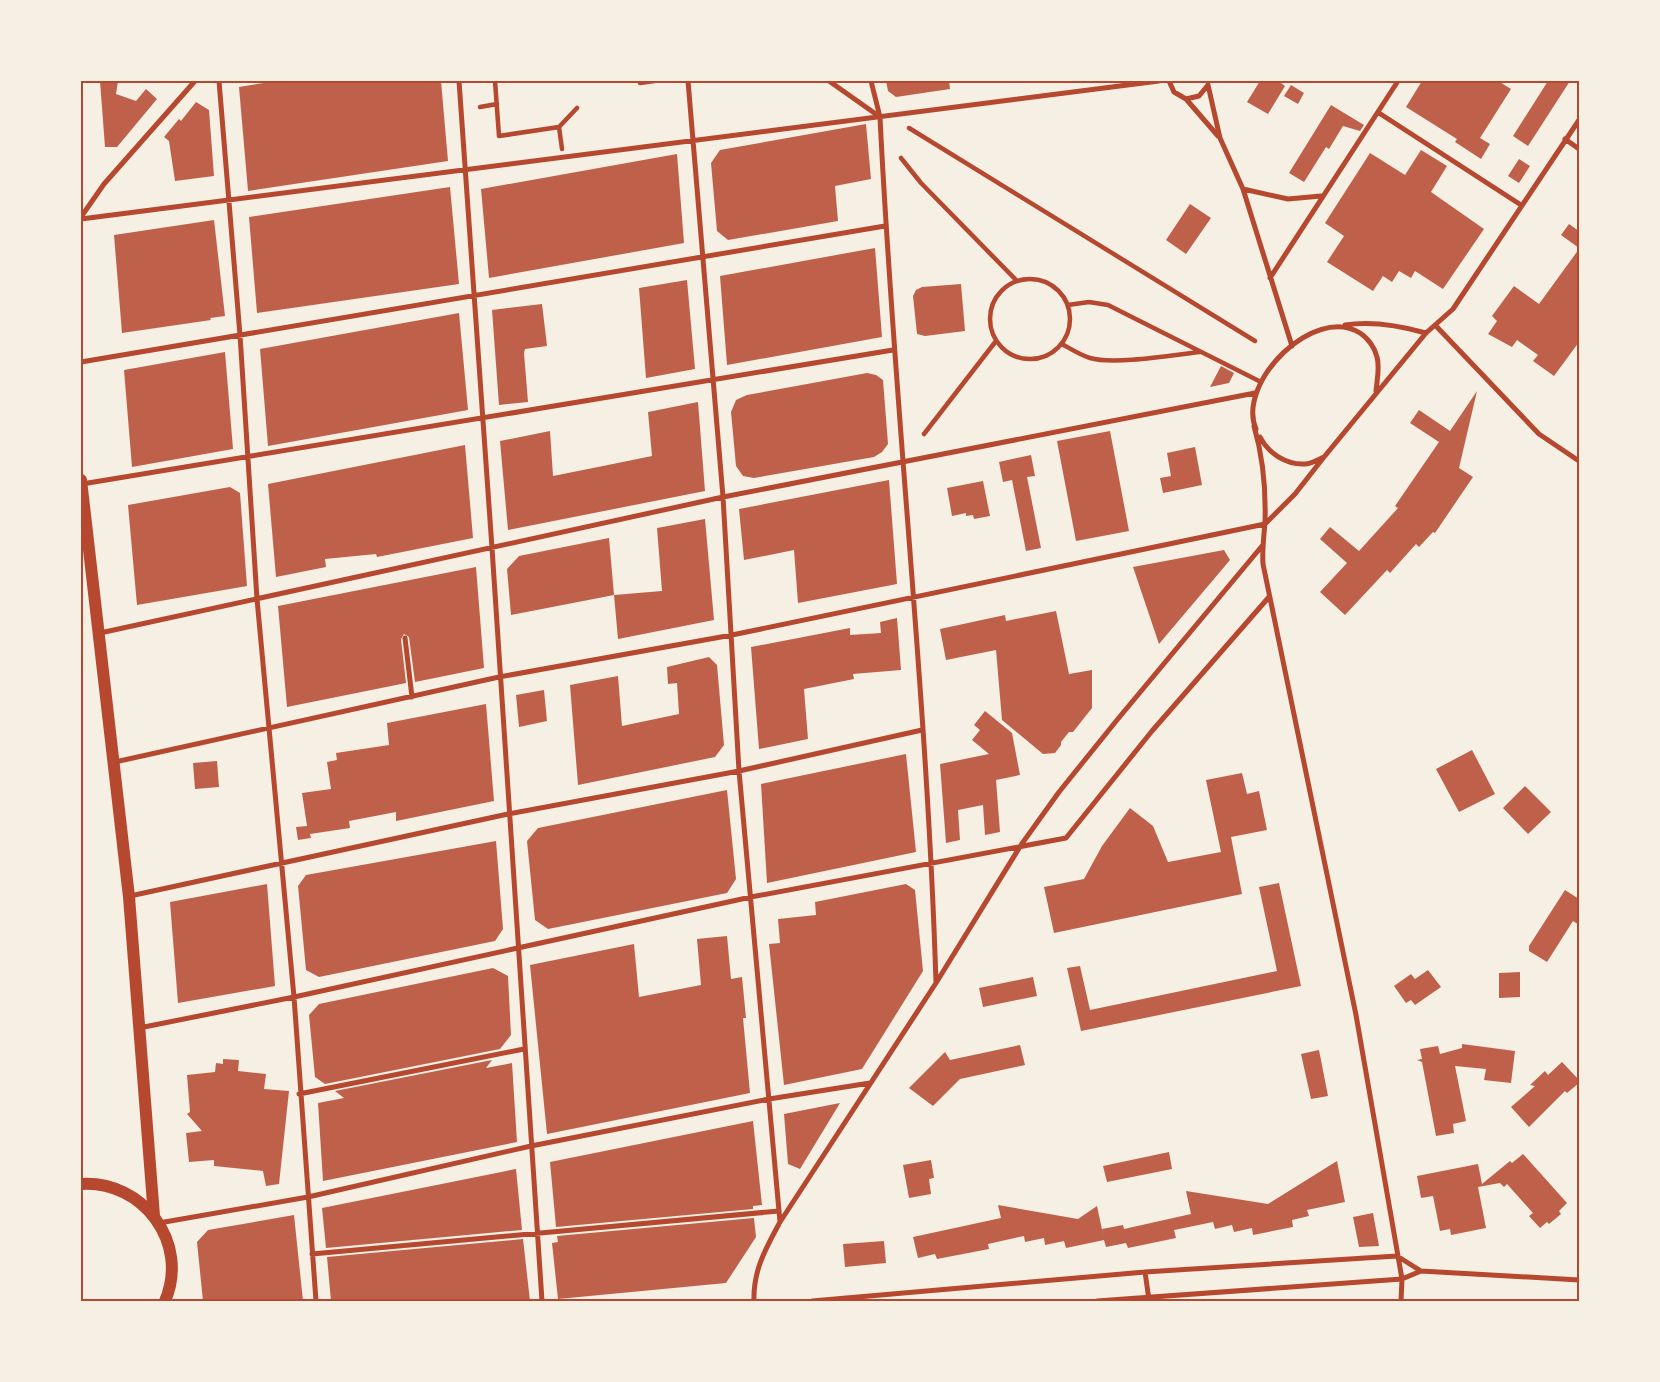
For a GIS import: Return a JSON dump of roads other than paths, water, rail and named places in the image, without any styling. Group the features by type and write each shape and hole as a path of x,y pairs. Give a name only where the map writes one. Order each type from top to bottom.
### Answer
{"main road":[{"path":"81,480 115,762 129,897 138,1028 157,1220"},
{"path":"81,1184 106,1185 124,1192 140,1202 157,1220 166,1237 171,1256 171,1276 167,1297"}],"street":[{"path":"81,218 104,184 195,81"},
{"path":"219,81 240,335 258,599 294,997 299,1094 316,1301"},
{"path":"459,81 542,1301"},
{"path":"495,81 499,136 559,127 577,108"},
{"path":"640,83 654,81"},
{"path":"688,81 723,497 739,771 780,1222"},
{"path":"830,81 880,117"},
{"path":"871,81 880,117 893,350 932,865 936,984"},
{"path":"81,218 1159,81"},
{"path":"1169,81 1174,92 1186,99 1220,138"},
{"path":"1270,278 1321,196 1379,113 1398,81"},
{"path":"1186,99 1199,96 1208,83"},
{"path":"1208,83 1220,138 1243,189 1292,346"},
{"path":"480,107 496,104"},
{"path":"1379,113 1521,205"},
{"path":"115,762 499,677 732,635 1265,524 1295,494 1376,391 1426,333 1453,309 1579,120"},
{"path":"559,127 562,149"},
{"path":"909,128 1255,341"},
{"path":"1565,139 1579,149"},
{"path":"901,158 928,189 1017,281"},
{"path":"1243,189 1288,199 1321,196"},
{"path":"81,362 885,226"},
{"path":"1033,279 1047,283 1056,288 1068,305 1070,325 1062,344 1047,356 1028,360 1010,354 996,341 991,332 989,313 999,292 1017,281 1033,279"},
{"path":"1068,305 1089,302 1108,305 1261,382"},
{"path":"1401,1301 1402,1279 1356,1015 1270,597 1262,546 1265,524 1262,466 1252,410 1255,393 1279,358 1292,346 1317,329 1357,323 1409,328 1426,333"},
{"path":"1342,326 1354,329 1372,345 1377,356 1376,391"},
{"path":"1436,326 1529,424 1579,461"},
{"path":"924,434 996,341"},
{"path":"1062,344 1086,357 1101,360 1160,357 1201,352"},
{"path":"82,484 893,350"},
{"path":"100,633 723,497 1255,393"},
{"path":"1254,426 1262,442 1272,454 1281,458 1306,464 1324,457"},
{"path":"754,1301 753,1282 759,1261 780,1222 936,984 1021,845 1117,720 1262,546"},
{"path":"138,1028 294,997 751,897 932,865 1021,845 1058,840 1072,833 1152,731 1270,597"},
{"path":"405,638 412,697"},
{"path":"129,897 508,814 739,771 922,730"},
{"path":"299,1094 524,1049"},
{"path":"157,1220 308,1197 531,1146 769,1099 870,1083"},
{"path":"312,1254 779,1211"},
{"path":"812,1301 1145,1272 1397,1256 1421,1271"},
{"path":"1097,1301 1149,1299 1402,1279 1421,1271 1579,1280"},
{"path":"1145,1272 1149,1299"}]}
